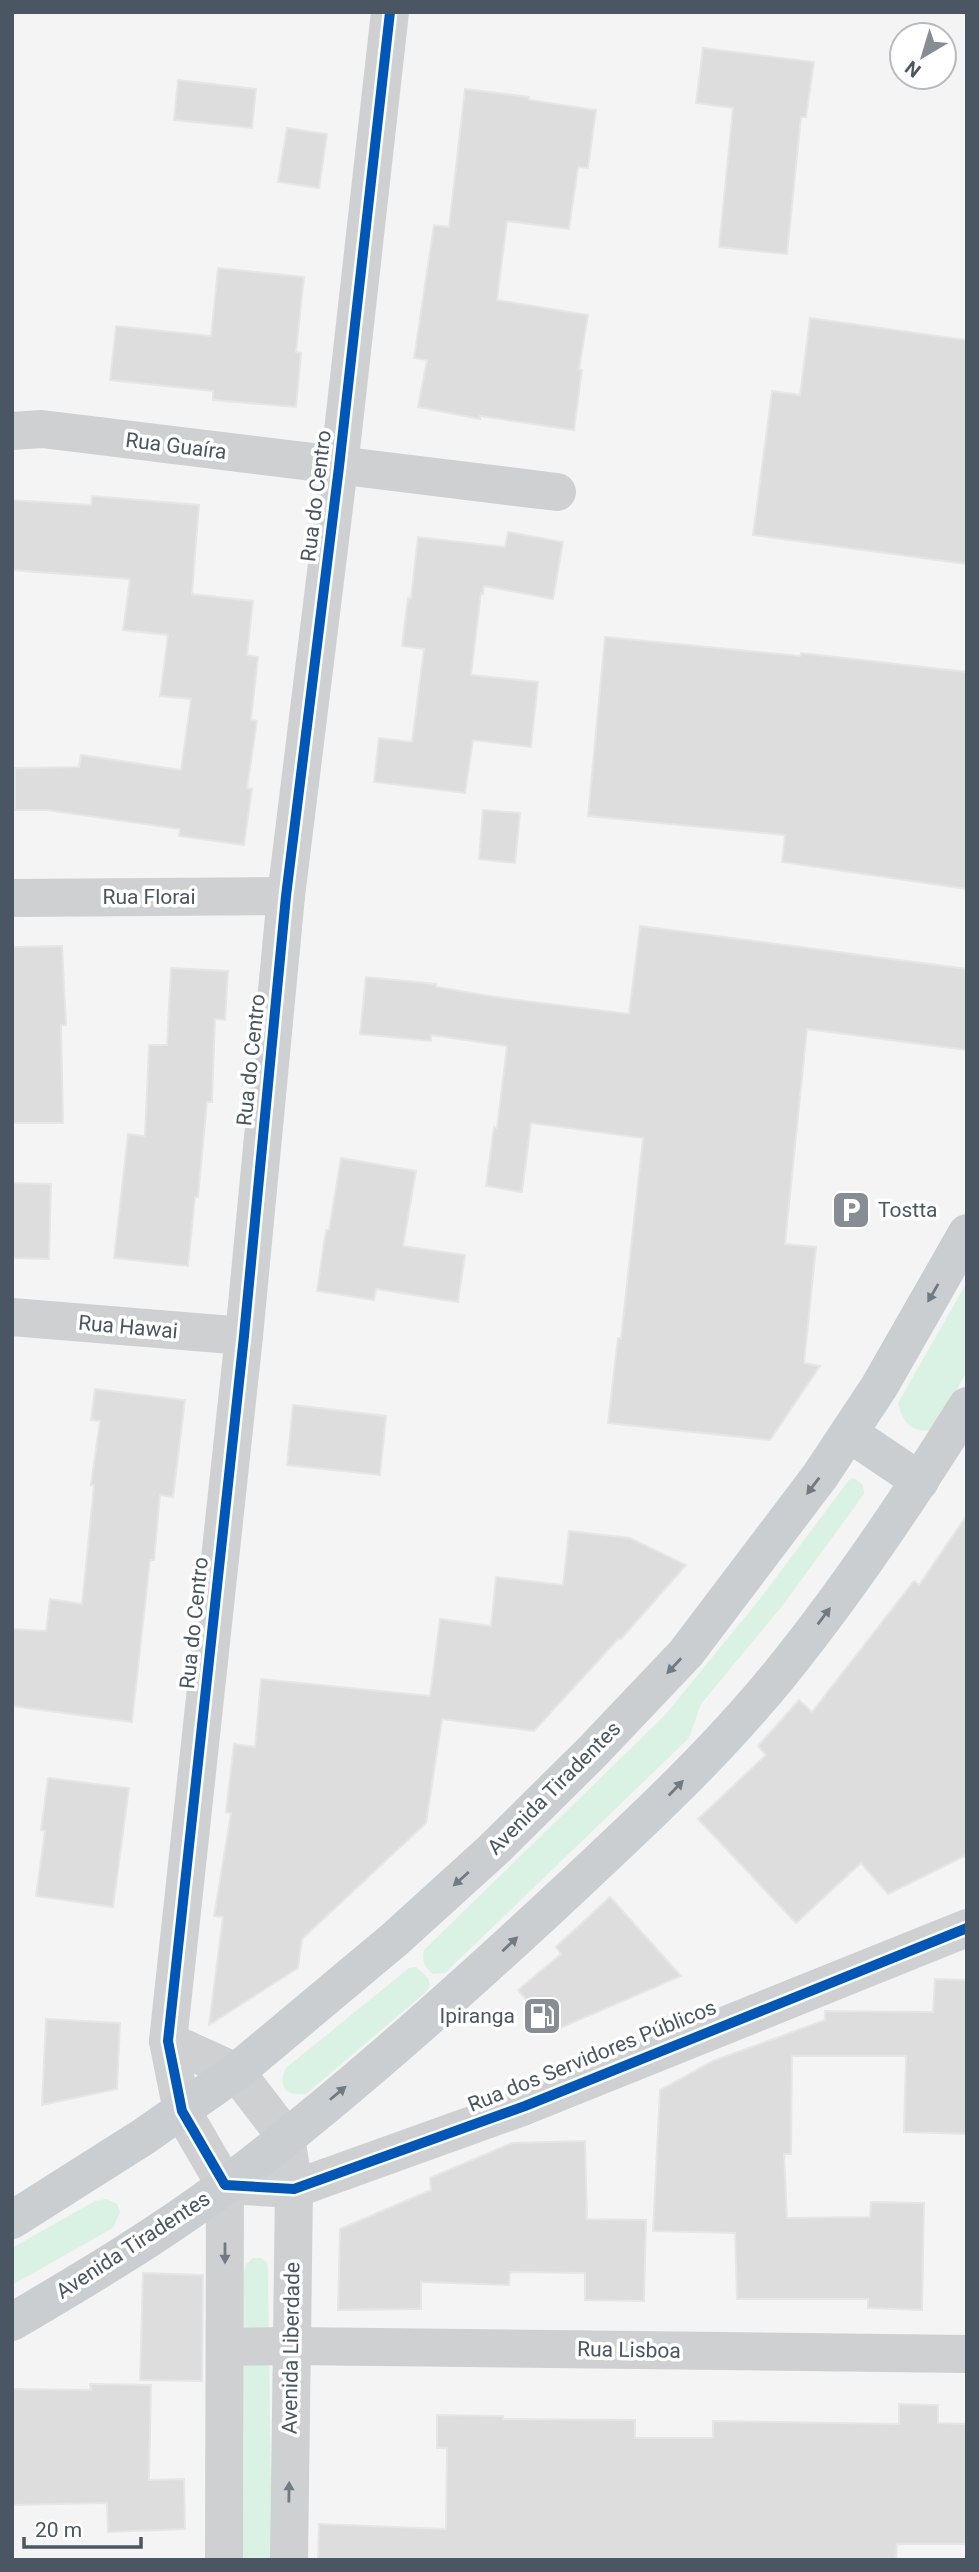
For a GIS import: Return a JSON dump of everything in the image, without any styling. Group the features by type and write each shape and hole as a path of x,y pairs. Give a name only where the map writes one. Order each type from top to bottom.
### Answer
{"main road":[{"name":"Avenida Tiradentes","path":"12,2220 182,2111 236,2072 395,1940 592,1752 687,1653 820,1476 879,1387 967,1233"},
{"name":"Avenida Tiradentes","path":"12,2322 108,2265 225,2185 286,2137 451,1999 663,1801 720,1743 794,1655 873,1552 967,1406"},
{"path":"849,1433 920,1481"}],"street":[{"name":"Rua do Centro","path":"225,2185 182,2111 168,2041 244,1336 286,896 339,467 382,13"},
{"name":"Rua Guaíra","path":"12,431 42,429 557,492"},
{"name":"Rua Florai","path":"12,898 286,896"},
{"name":"Rua Hawai","path":"12,1317 244,1336"},
{"name":"Rua dos Servidores Públicos","path":"225,2185 294,2189 525,2106 967,1928"},
{"path":"168,2041 236,2072 286,2137"},
{"name":"Avenida Liberdade","path":"286,2137 294,2189 289,2560"},
{"path":"224,2560 225,2185"},
{"name":"Rua Lisboa","path":"225,2347 967,2354"}],"green space":[{"path":"967,1282 967,1371 934,1430 914,1428 906,1422 898,1403"},
{"path":"854,1478 863,1485 864,1494 783,1605 701,1704 689,1738 445,1973 433,1974 424,1964 424,1950 665,1715 763,1595 849,1480"},
{"path":"416,1967 428,1978 430,1986 426,1992 306,2094 285,2089 283,2075 286,2068 409,1968"},
{"path":"106,2199 117,2204 120,2212 113,2228 12,2285 12,2248 95,2201"},
{"path":"253,2258 261,2258 267,2263 268,2271 272,2560 243,2560 244,2272 246,2264"}],"building":[{"path":"703,48 814,62 806,117 801,117 787,254 719,247 733,108 696,103"},
{"path":"178,80 256,89 252,128 174,120"},
{"path":"465,89 529,97 529,100 596,110 588,168 578,167 569,229 507,221 497,300 588,315 579,369 582,370 574,430 480,416 480,419 418,407 427,360 414,358 434,225 449,227"},
{"path":"287,128 327,134 319,188 278,182"},
{"path":"218,268 304,277 296,352 301,353 296,407 213,400 213,391 110,380 116,326 211,336"},
{"path":"810,318 967,340 967,564 753,535 772,391 800,395"},
{"path":"92,496 199,505 192,594 253,601 247,655 258,657 251,720 257,721 247,788 252,789 244,845 179,836 180,829 47,810 15,810 15,768 79,767 81,755 181,770 191,699 160,696 168,635 123,630 130,579 12,570 12,500 91,505"},
{"path":"508,532 563,542 553,599 484,586 483,594 481,593 471,675 538,682 531,747 473,740 465,793 374,782 379,738 412,742 424,649 402,646 418,537 505,547"},
{"path":"605,637 800,656 801,653 967,672 967,889 782,862 785,835 588,816"},
{"path":"483,810 520,813 515,863 479,859"},
{"path":"640,926 967,969 967,1050 807,1029 785,1244 816,1247 804,1363 820,1366 770,1440 608,1423 618,1338 621,1338 643,1138 531,1123 522,1192 486,1186 494,1127 497,1128 507,1046 431,1035 431,1041 360,1034 366,977 436,984 436,987 502,998 629,1014"},
{"path":"62,946 66,1025 61,1025 63,1123 12,1123 12,947"},
{"path":"171,968 228,971 225,1020 215,1019 212,1102 207,1102 188,1266 114,1258 128,1134 145,1136 149,1045 167,1045"},
{"path":"341,1158 416,1171 403,1246 465,1255 458,1302 376,1289 374,1300 317,1291"},
{"path":"12,1183 51,1184 49,1259 12,1258"},
{"path":"95,1389 185,1400 173,1497 160,1495 132,1722 12,1706 12,1629 46,1631 50,1599 82,1604 94,1485 91,1485 100,1421 91,1420"},
{"path":"293,1405 386,1416 380,1475 287,1465"},
{"path":"967,1515 967,1855 888,1894 861,1863 796,1923 698,1819 766,1755 758,1746 799,1700 812,1712 914,1581 919,1585"},
{"path":"569,1531 630,1538 686,1565 534,1731 442,1719 426,1823 302,1939 298,1968 209,2025 223,1917 214,1916 231,1813 226,1812 234,1744 255,1747 261,1679 430,1696 440,1619 491,1626 496,1577 563,1585"},
{"path":"48,1778 129,1788 113,1907 36,1896 45,1831 41,1830"},
{"path":"610,1897 681,1976 553,2031 518,1990 561,1954 556,1947"},
{"path":"935,1979 967,1980 967,2134 904,2132 906,2056 792,2056 791,2154 784,2154 787,2218 870,2217 871,2202 924,2203 922,2310 868,2308 868,2299 737,2299 735,2233 653,2231 660,2090 713,2061 825,2020 825,2011 933,2012"},
{"path":"46,2019 120,2023 117,2089 42,2105"},
{"path":"585,2141 587,2219 646,2220 644,2301 585,2300 585,2273 510,2272 509,2285 421,2282 421,2309 338,2310 340,2229 431,2190 430,2178 512,2143"},
{"path":"143,2273 203,2275 202,2381 140,2380"},
{"path":"90,2384 151,2385 149,2480 184,2479 185,2529 108,2532 107,2503 12,2505 12,2389 91,2390"},
{"path":"899,2404 938,2405 938,2423 967,2424 967,2544 897,2544 896,2560 318,2560 319,2524 446,2529 447,2448 437,2448 437,2415 503,2416 503,2419 635,2420 635,2438 713,2438 713,2421 899,2424"}],"cycle path":[{"path":"390,12 339,467 286,896 244,1336 168,2041 182,2111 225,2185 294,2189 525,2106 967,1928"}],"place":[{"name":"Tostta","path":"851,1210"},
{"name":"Ipiranga","path":"542,2016"}]}
